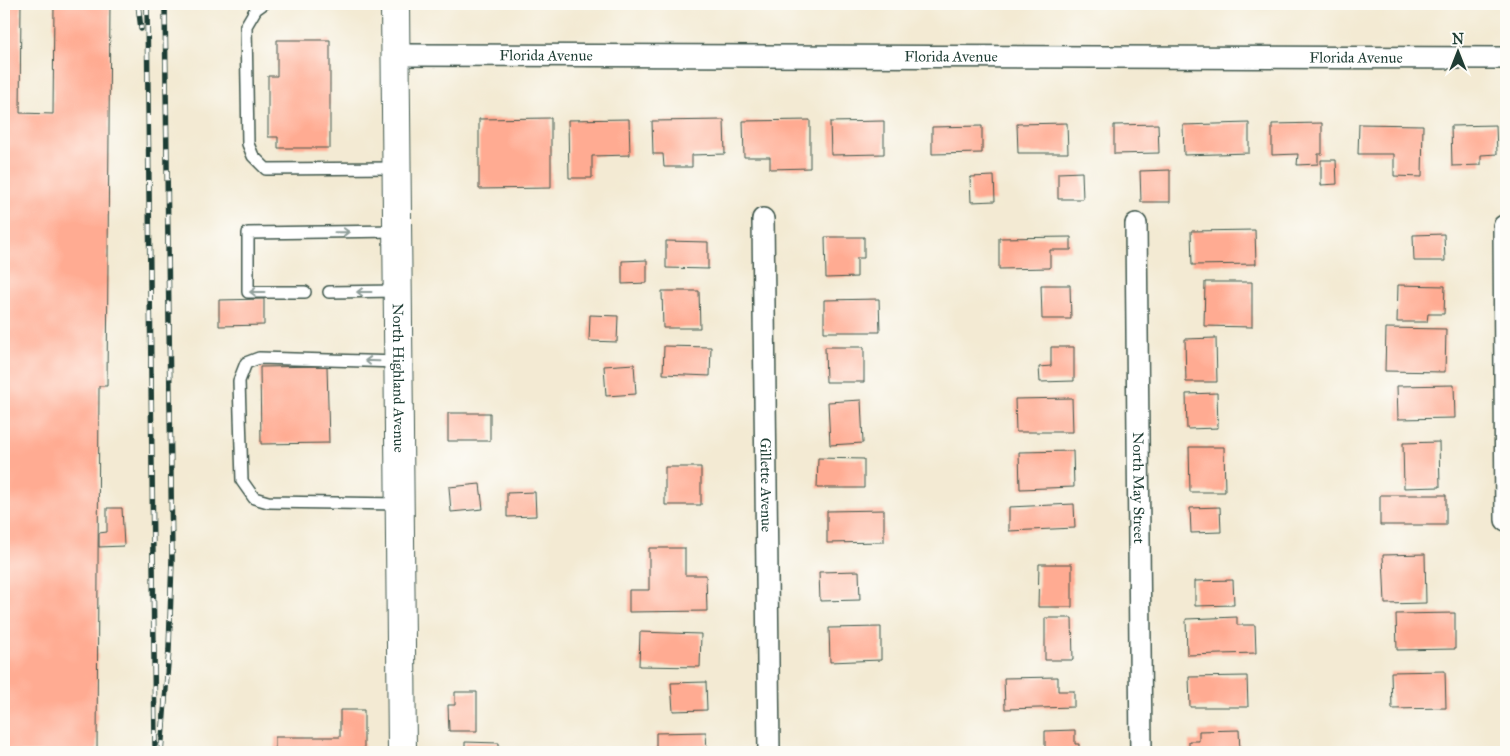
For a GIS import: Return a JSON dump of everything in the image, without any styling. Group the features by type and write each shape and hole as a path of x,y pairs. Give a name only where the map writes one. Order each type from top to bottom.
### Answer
{"street":[{"name":"North Highland Avenue","path":"395,4 402,752"},
{"name":"Florida Avenue","path":"396,55 1506,58"},
{"name":"Gillette Avenue","path":"763,219 769,752"},
{"name":"North May Street","path":"1136,224 1142,752"},
{"path":"1504,226 1506,520"}],"lane":[{"path":"263,4 256,10 246,26 248,144 253,156 266,169 398,168"},
{"path":"305,292 248,292 248,233 398,231"},
{"path":"329,292 398,291"},
{"path":"399,362 260,358 246,363 239,381 242,481 254,498 268,502 400,504"}],"building":[{"path":"4,4 21,4 20,113 53,114 54,4 110,4 107,386 99,386 97,752 4,752"},
{"path":"277,40 330,40 330,148 278,148 278,137 268,137 268,76 277,76"},
{"path":"551,118 551,188 479,189 479,119"},
{"path":"629,119 630,155 592,156 592,178 569,178 568,120"},
{"path":"724,120 725,154 692,155 692,167 664,167 663,154 653,154 652,121"},
{"path":"810,120 810,168 770,169 770,157 744,157 743,121"},
{"path":"884,121 884,154 831,155 830,122"},
{"path":"1067,123 1068,153 1018,153 1017,124"},
{"path":"1249,123 1249,153 1184,155 1183,125"},
{"path":"1322,123 1322,154 1318,154 1318,164 1297,165 1298,154 1272,155 1272,124"},
{"path":"1158,124 1159,153 1114,154 1114,125"},
{"path":"1359,124 1423,125 1422,177 1394,176 1394,154 1358,154"},
{"path":"1496,125 1497,154 1481,155 1481,165 1452,166 1451,126"},
{"path":"982,126 982,153 932,154 932,127"},
{"path":"1321,160 1336,160 1337,184 1321,185"},
{"path":"1170,170 1170,202 1141,202 1140,171"},
{"path":"1082,172 1083,199 1058,199 1058,173"},
{"path":"994,176 995,201 971,202 970,177"},
{"path":"1255,230 1256,264 1192,265 1191,231"},
{"path":"1444,234 1445,261 1414,261 1413,235"},
{"path":"825,237 864,237 864,258 857,258 857,277 826,278"},
{"path":"1071,237 1071,250 1050,250 1050,268 999,269 999,238"},
{"path":"666,241 708,242 708,269 666,268"},
{"path":"647,260 647,283 622,284 622,261"},
{"path":"1205,282 1252,282 1252,327 1204,326"},
{"path":"1041,285 1070,285 1071,319 1042,319"},
{"path":"1398,285 1445,286 1444,314 1428,314 1427,322 1397,322"},
{"path":"662,291 699,291 700,328 663,328"},
{"path":"264,299 264,325 219,326 219,300"},
{"path":"879,299 880,332 824,332 824,300"},
{"path":"590,315 618,316 617,342 589,341"},
{"path":"1386,328 1446,329 1445,372 1385,371"},
{"path":"1216,338 1217,382 1186,382 1185,339"},
{"path":"664,346 711,347 710,376 663,374"},
{"path":"825,347 864,347 864,382 826,382"},
{"path":"1051,347 1074,347 1074,381 1040,382 1039,367 1051,366"},
{"path":"634,364 636,394 606,396 604,366"},
{"path":"327,366 329,443 261,444 260,367"},
{"path":"1454,385 1455,418 1398,419 1397,386"},
{"path":"1217,393 1218,428 1187,429 1186,394"},
{"path":"1072,398 1073,432 1016,432 1015,399"},
{"path":"861,400 863,443 830,445 828,402"},
{"path":"448,413 490,413 490,441 448,441"},
{"path":"1439,442 1440,487 1404,488 1403,443"},
{"path":"1189,447 1224,447 1225,492 1190,492"},
{"path":"1073,451 1074,487 1020,489 1019,452"},
{"path":"818,458 864,459 864,488 817,488"},
{"path":"665,467 701,467 701,505 665,505"},
{"path":"480,484 483,509 451,512 449,487"},
{"path":"535,492 536,516 507,517 507,493"},
{"path":"1380,495 1446,495 1446,525 1380,525"},
{"path":"1074,504 1075,528 1009,531 1009,507"},
{"path":"1220,507 1221,532 1191,533 1190,508"},
{"path":"107,508 122,508 124,546 99,547 99,533 107,532"},
{"path":"884,510 884,542 827,543 827,511"},
{"path":"649,548 685,548 685,575 706,575 707,611 629,612 629,590 649,590"},
{"path":"1425,554 1426,603 1385,604 1383,555"},
{"path":"1039,564 1072,564 1072,607 1038,607"},
{"path":"859,571 860,600 820,601 819,572"},
{"path":"1233,580 1234,605 1195,606 1195,581"},
{"path":"1455,613 1455,649 1397,650 1396,614"},
{"path":"1237,617 1237,625 1255,625 1256,653 1187,655 1186,619"},
{"path":"1045,618 1072,618 1073,660 1045,660"},
{"path":"881,627 881,660 830,662 829,628"},
{"path":"640,632 701,634 700,667 639,666"},
{"path":"1445,671 1446,708 1392,709 1391,672"},
{"path":"1247,676 1248,707 1190,707 1189,677"},
{"path":"1058,677 1058,691 1074,691 1074,707 1005,709 1004,678"},
{"path":"706,682 707,710 673,711 671,683"},
{"path":"455,692 477,692 477,731 449,731 448,705 455,705"},
{"path":"340,710 364,710 364,752 275,752 275,737 340,737"},
{"path":"1075,730 1075,744 1079,744 1079,752 1036,752 1036,749 1045,748 1045,731"},
{"path":"1239,730 1240,752 1189,752 1189,741 1199,741 1199,731"},
{"path":"706,732 707,752 656,752 656,733"},
{"path":"465,742 499,743 499,752 465,752"}],"railway":[{"path":"138,4 141,29"},
{"path":"147,4 155,745"},
{"path":"161,752 169,650 172,559 165,4"}]}
